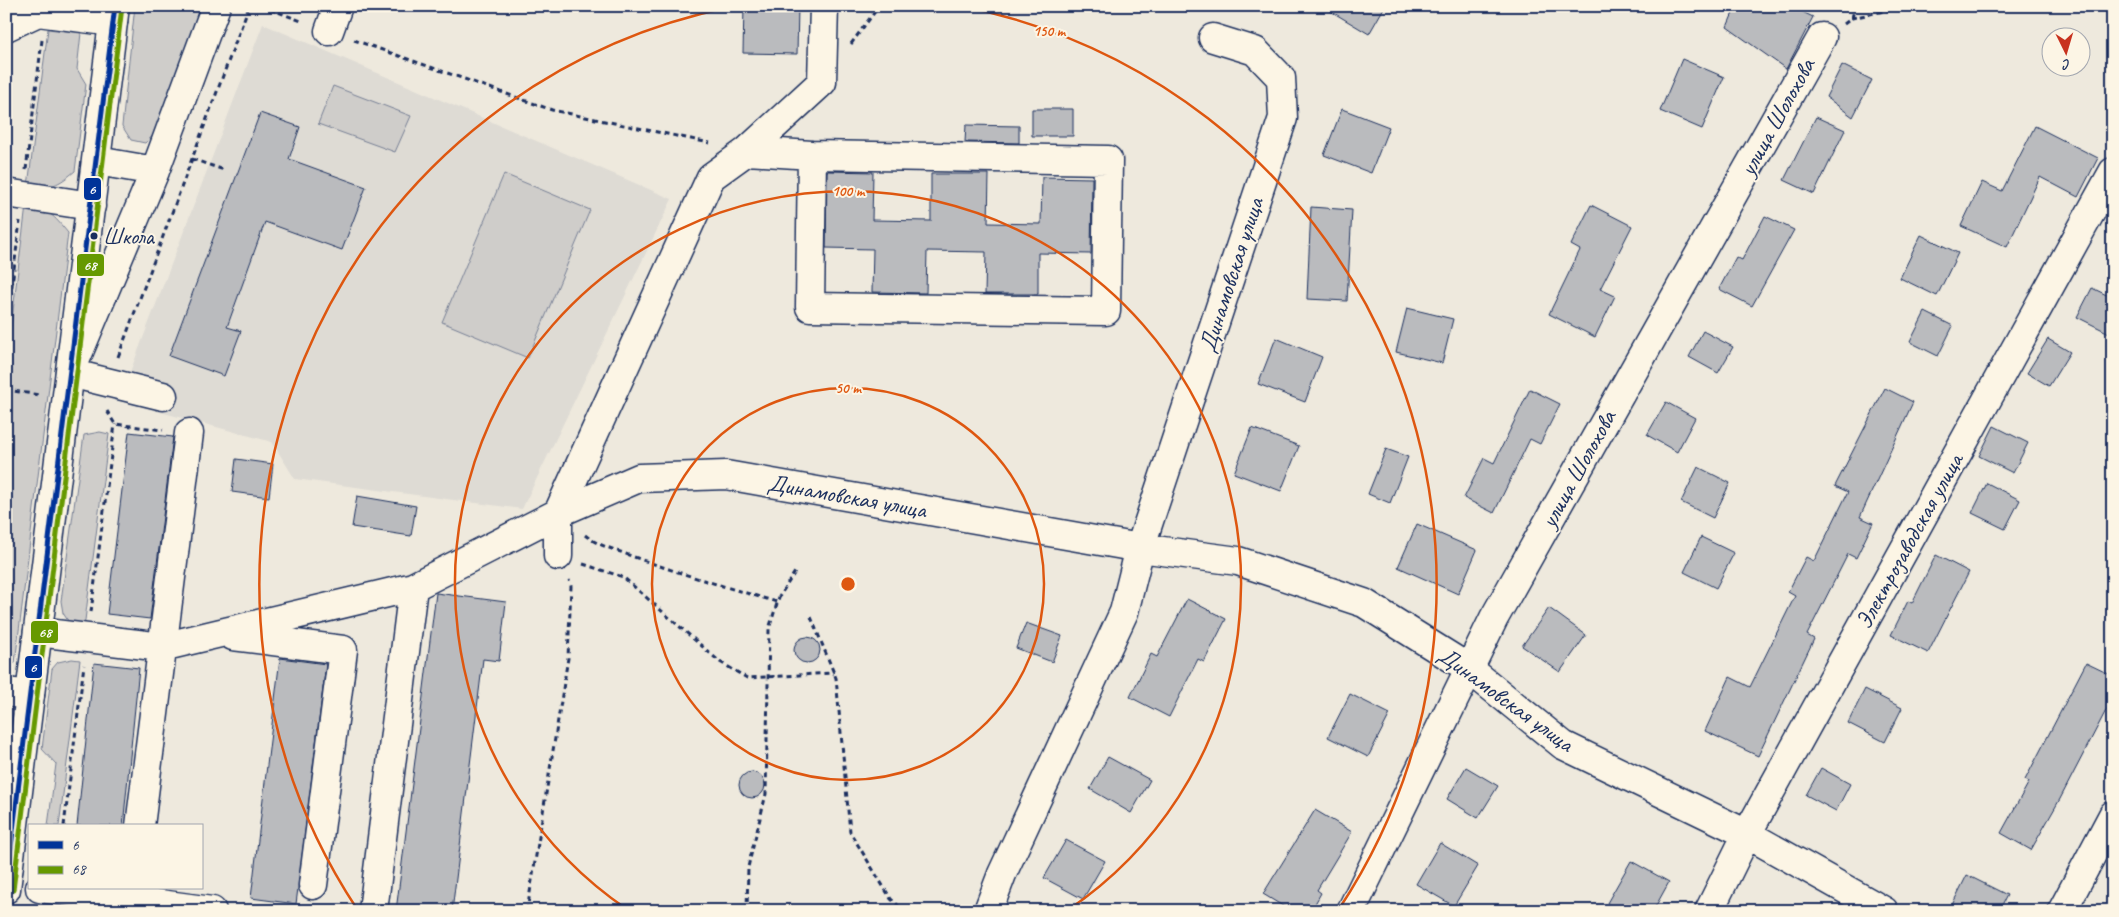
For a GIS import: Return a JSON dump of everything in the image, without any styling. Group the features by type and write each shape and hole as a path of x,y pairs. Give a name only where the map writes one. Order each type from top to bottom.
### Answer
{"street":[{"path":"69,386 155,171 216,6"},
{"path":"558,556 558,513 711,177 747,151 822,82 824,6"},
{"path":"6,27 38,12 114,14 38,632 18,694 6,889"},
{"name":"улица Шолохова","path":"1351,911 1468,668 1499,609 1822,37"},
{"name":"Динамовская улица","path":"1140,548 1283,118 1281,78 1255,50 1213,38"},
{"path":"747,151 812,156 1108,160 1106,311 810,307 812,156"},
{"path":"96,162 155,171"},
{"name":"Электрозаводская улица","path":"1709,911 1747,834 2113,172"},
{"path":"6,193 91,206"},
{"path":"69,386 108,382 163,396"},
{"path":"140,824 188,433"},
{"name":"Динамовская улица","path":"162,647 414,587 558,513 639,478 726,475 1140,548 1238,561 1364,603 1468,668 1563,745 1747,834 1884,911"},
{"path":"988,911 1002,874 1124,612 1140,548"},
{"path":"373,911 414,587"},
{"path":"38,632 162,647"},
{"path":"215,634 343,650 313,886"},
{"path":"2062,911 2113,815"},
{"path":"7,884 28,887"},
{"path":"55,890 212,911"}],"path":[{"path":"188,433 115,424 101,402 249,6"},
{"path":"262,6 333,18 552,110 747,151"},
{"path":"1852,18 1856,6"},
{"path":"1822,37 1852,18 1907,6"},
{"path":"192,159 224,170"},
{"path":"6,390 69,386"},
{"path":"558,513 593,542 712,584 777,602"},
{"path":"558,556 623,577 720,662 747,678 834,673"},
{"path":"527,911 568,658 571,586 558,556"},
{"path":"747,911 748,867 766,794 769,629 777,602 795,572"},
{"path":"811,617 836,678 850,832 891,898 904,911"}],"shaded area":[{"path":"135,6 204,6 158,131 145,143 131,140 122,126"},
{"path":"263,24 672,199 522,509 295,479 272,442 119,401"},
{"path":"48,29 81,33 77,69 86,84 75,171 54,185 43,187 28,186"},
{"path":"333,86 411,116 395,152 318,124"},
{"path":"504,174 590,210 528,358 442,322"},
{"path":"26,206 40,209 50,214 68,233 15,663 6,669 6,367"},
{"path":"100,432 109,434 84,628 72,627 63,613 61,601 84,435"},
{"path":"72,659 80,660 59,824 48,824 56,764 42,749 52,669 58,662"}],"building":[{"path":"744,6 798,6 797,54 743,53"},
{"path":"1322,6 1385,6 1369,34"},
{"path":"1736,6 1790,6 1813,17 1786,69 1727,27"},
{"path":"1682,59 1724,77 1702,129 1660,111"},
{"path":"1842,65 1872,80 1853,117 1826,97"},
{"path":"1032,109 1073,109 1073,136 1032,136"},
{"path":"1342,109 1389,127 1371,173 1324,155"},
{"path":"260,113 300,127 289,159 366,187 342,250 265,222 227,327 241,331 224,376 169,356"},
{"path":"1816,117 1845,130 1814,194 1784,180"},
{"path":"966,125 1019,126 1019,143 965,142"},
{"path":"2035,126 2098,158 2078,197 2040,177 2007,247 1961,226 1982,182 2002,191"},
{"path":"827,171 873,172 872,220 931,221 931,174 989,174 988,223 1041,224 1042,177 1092,178 1091,254 1038,253 1038,294 985,294 986,252 927,251 926,293 872,292 873,249 826,248"},
{"path":"1591,205 1632,226 1600,289 1615,296 1595,337 1549,314 1580,250 1571,245"},
{"path":"1311,207 1352,210 1347,301 1307,299"},
{"path":"1765,216 1794,230 1752,306 1719,289 1736,257 1742,260"},
{"path":"1921,235 1958,253 1937,296 1900,278"},
{"path":"2092,288 2113,298 2113,335 2077,317"},
{"path":"1407,308 1453,319 1442,363 1396,352"},
{"path":"1925,312 1953,326 1938,356 1910,342"},
{"path":"1703,331 1733,347 1718,373 1689,357"},
{"path":"1276,338 1322,357 1305,402 1258,384"},
{"path":"2048,339 2070,352 2049,386 2027,373"},
{"path":"1885,388 1913,402 1860,517 1873,523 1856,558 1848,554 1807,635 1814,639 1758,756 1705,731 1730,677 1750,687 1795,596 1788,592 1806,557 1814,561 1848,492 1835,486"},
{"path":"1530,389 1560,404 1540,444 1530,439 1494,513 1464,498 1484,458 1494,463"},
{"path":"1666,402 1695,418 1677,452 1647,435"},
{"path":"1994,426 2028,443 2013,473 1979,456"},
{"path":"1252,428 1299,446 1281,491 1234,473"},
{"path":"129,432 173,437 150,619 107,614"},
{"path":"1386,449 1408,457 1390,503 1368,494"},
{"path":"236,459 273,464 269,497 232,492"},
{"path":"1698,467 1730,483 1713,518 1681,502"},
{"path":"1987,483 2020,500 2005,529 1972,513"},
{"path":"357,496 416,506 411,536 352,527"},
{"path":"1417,524 1477,550 1458,594 1398,567"},
{"path":"1701,537 1734,553 1716,588 1684,572"},
{"path":"1936,555 1969,572 1928,653 1891,635 1908,601 1912,603"},
{"path":"436,593 506,602 499,661 483,659 452,911 396,911"},
{"path":"1187,599 1226,619 1204,662 1198,659 1169,717 1130,697 1151,654 1157,657"},
{"path":"1549,608 1586,635 1560,672 1522,646"},
{"path":"1026,623 1062,636 1052,662 1016,648"},
{"path":"807,637 816,641 820,650 816,659 807,663 798,659 794,650 798,641"},
{"path":"280,658 326,664 296,904 251,898"},
{"path":"94,663 139,668 123,824 77,824"},
{"path":"2086,663 2113,676 2113,697 2031,850 2001,833 2029,782 2025,780"},
{"path":"1865,689 1902,708 1885,742 1848,723"},
{"path":"1350,694 1390,714 1368,757 1328,737"},
{"path":"1108,757 1150,780 1131,813 1090,789"},
{"path":"1466,767 1498,786 1478,818 1447,799"},
{"path":"1821,768 1850,784 1836,811 1806,795"},
{"path":"752,772 761,776 765,785 761,794 752,798 743,794 739,785 743,776"},
{"path":"1315,810 1352,832 1317,890 1321,893 1311,911 1291,911 1263,894"},
{"path":"1066,840 1105,861 1083,899 1044,878"},
{"path":"1440,843 1478,866 1454,906 1416,884"},
{"path":"1631,861 1669,882 1653,911 1620,911 1607,903"},
{"path":"1967,875 2007,895 1999,911 1949,911"}],"transit line":[{"name":"6","path":"6,887 115,6"},
{"name":"68","path":"13,890 122,7"}],"place":[{"name":"Школа","path":"94,236"}]}
